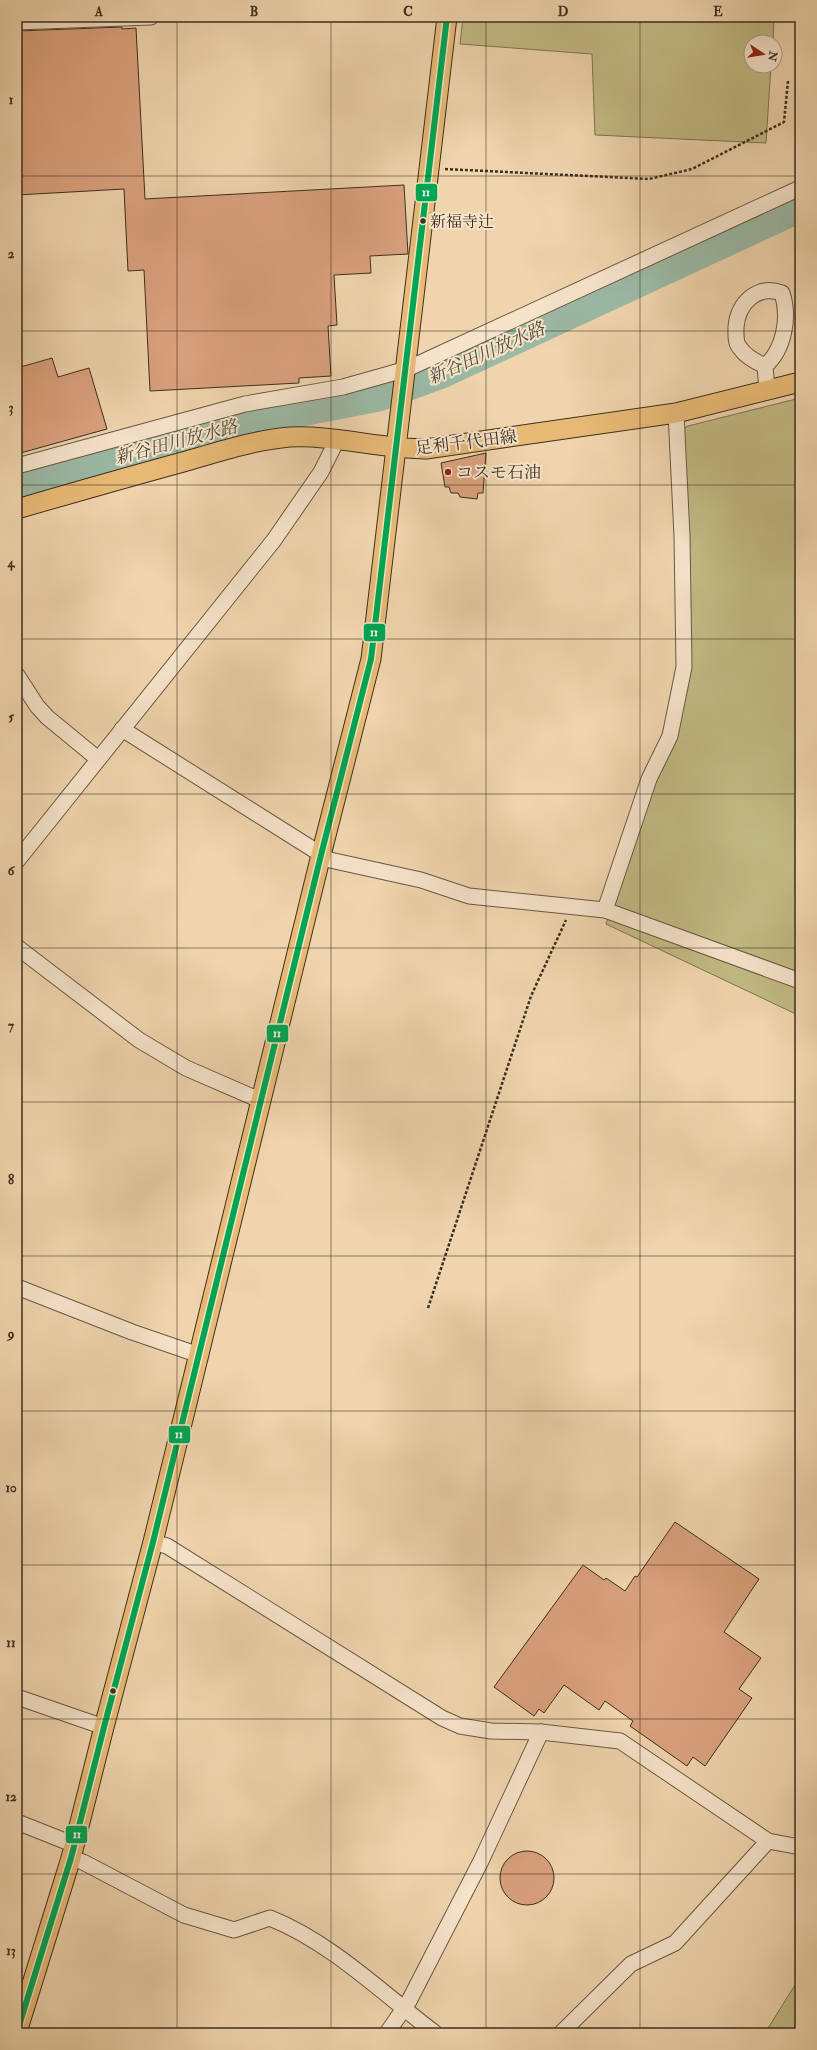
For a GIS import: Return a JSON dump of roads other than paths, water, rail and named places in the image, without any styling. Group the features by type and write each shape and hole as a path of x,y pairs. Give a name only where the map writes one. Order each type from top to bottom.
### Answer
{"main road":[{"path":"17,2032 73,1851 153,1542 321,855 371,659 396,448 403,402 447,17"},
{"name":"足利千代田線","path":"17,509 217,452 268,440 290,437 337,440 396,448 426,448 676,413 800,382"}],"street":[{"path":"17,22 151,17"},
{"path":"17,466 245,404 343,387 406,372 800,188"},
{"path":"773,290 782,293 786,304 786,317 782,336 773,359 765,366 754,361 739,347 735,336 736,322 739,312 746,300 764,291 773,290"},
{"path":"765,366 767,390"},
{"path":"605,910 649,779 670,736 684,667 682,536 676,413"},
{"path":"18,857 274,540 321,472 337,440"},
{"path":"17,675 37,706 47,717 98,759"},
{"path":"122,729 330,860 421,880 470,896 605,910 800,981"},
{"path":"17,946 138,1040 186,1068 262,1101"},
{"path":"17,1287 132,1332 199,1355"},
{"path":"153,1542 167,1546 442,1718 460,1726 491,1731 541,1732 620,1742 768,1841 800,1847"},
{"path":"17,1697 104,1727"},
{"path":"387,2033 403,2009 481,1861 541,1732"},
{"path":"17,1822 73,1851 83,1862 184,1915 234,1930 270,1918 294,1928 326,1948 435,2033"},
{"path":"562,2033 631,1964 675,1943 768,1841"}],"waterway":[{"name":"新谷田川放水路","path":"17,485 235,426 379,398 444,374 800,209"}],"place":[{"name":"新福寺辻","path":"423,221"},
{"name":"コスモ石油","path":"448,472"}]}
